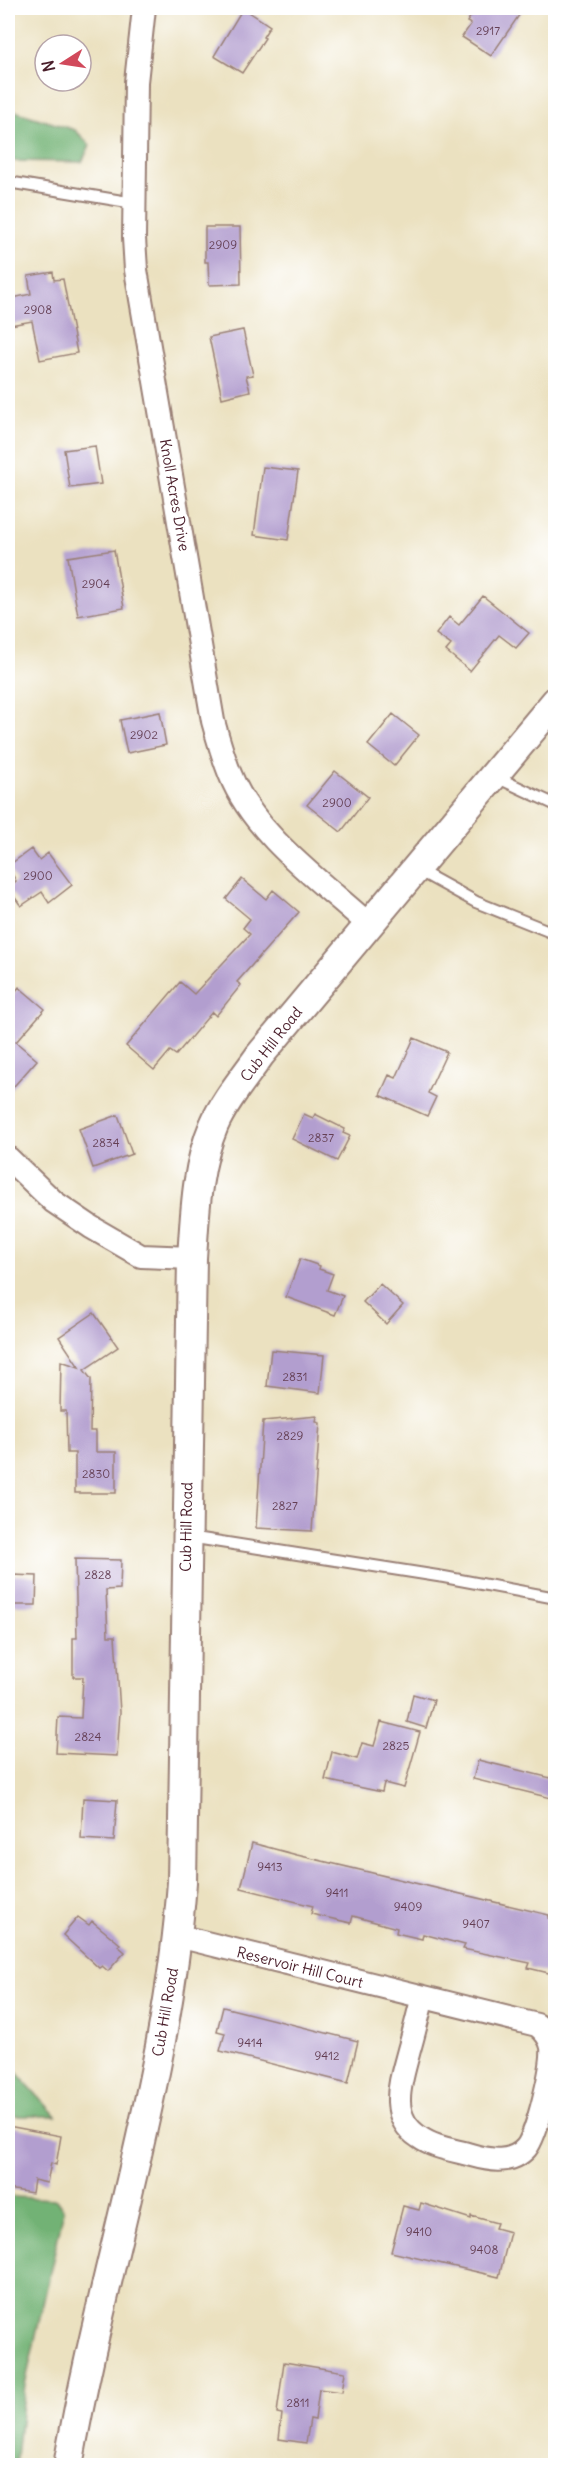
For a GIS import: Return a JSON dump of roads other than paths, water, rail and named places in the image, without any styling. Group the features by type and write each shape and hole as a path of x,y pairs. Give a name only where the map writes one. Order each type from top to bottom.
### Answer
{"street":[{"name":"Knoll Acres Drive","path":"144,8 136,82 134,238 141,308 213,721 235,784 264,827 283,848 369,925"},
{"name":"Cub Hill Road","path":"68,2466 86,2366 154,2077 172,1982 178,1936 182,1882 192,1258 198,1187 205,1153 214,1125 226,1102 260,1055 555,701"},
{"path":"8,1158 54,1202 141,1256 192,1258"},
{"name":"Reservoir Hill Court","path":"178,1936 537,2025 547,2033 552,2046 551,2064 535,2131 526,2148 513,2157 494,2161 430,2144 417,2136 405,2124 399,2111 398,2092 423,1998"}],"lane":[{"path":"8,182 135,203"},
{"path":"493,776 555,805"},
{"path":"416,869 476,902 555,934"},
{"path":"186,1537 444,1576 555,1598"}]}
